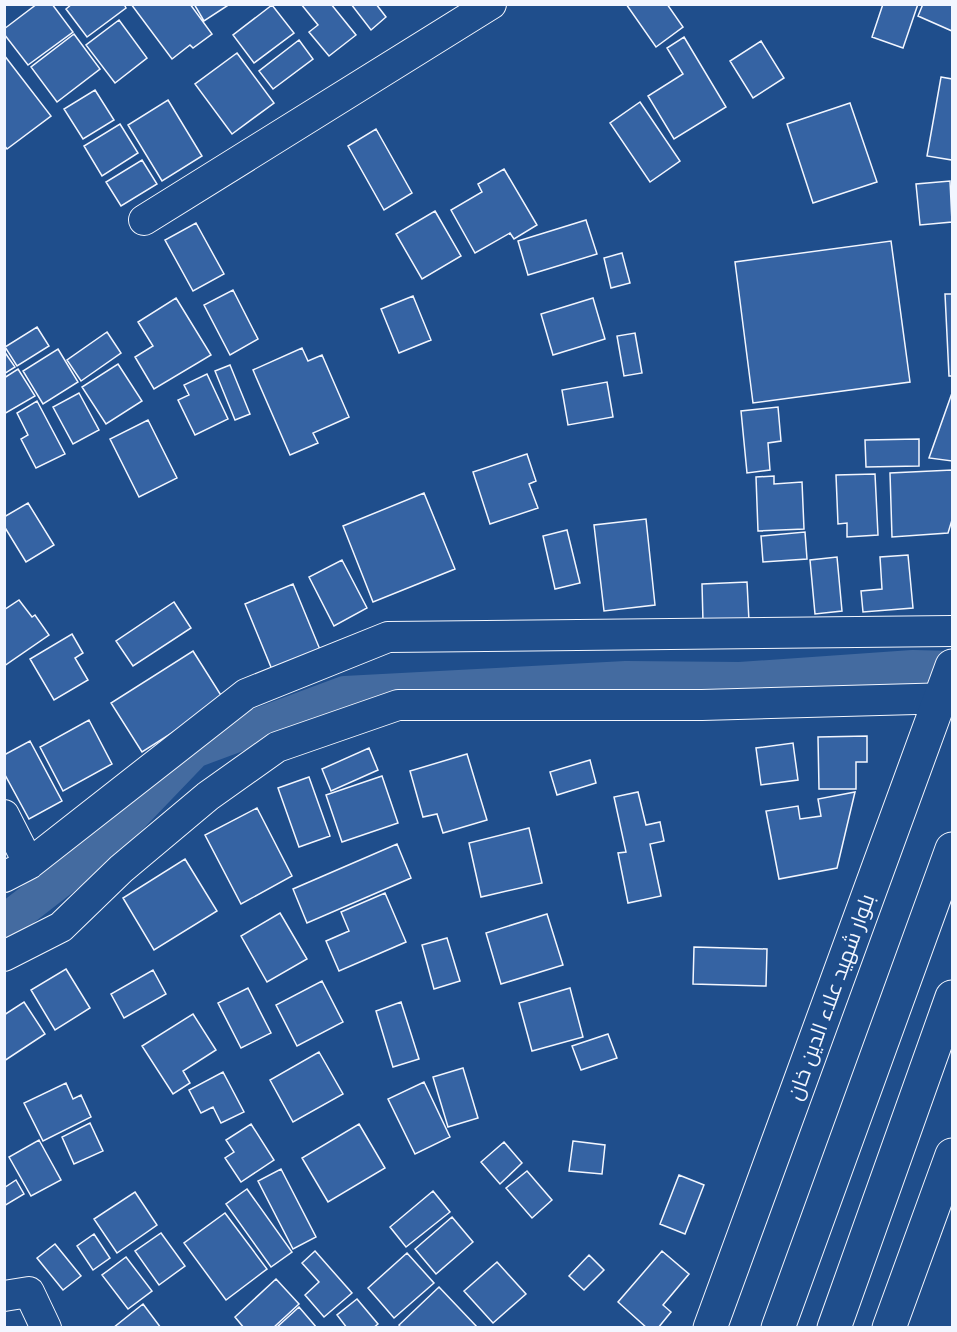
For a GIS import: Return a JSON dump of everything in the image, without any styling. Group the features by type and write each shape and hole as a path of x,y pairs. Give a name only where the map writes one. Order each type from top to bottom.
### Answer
{"main road":[{"name":"بلوار شهید علاء الدین خان","path":"710,1328 946,698 952,666"},
{"path":"778,1328 952,849"},
{"path":"834,1328 952,997"},
{"path":"890,1328 946,1197 952,1155"}],"street":[{"path":"144,220 491,4"},
{"path":"4,815 17,870 246,694 388,637 952,631"},
{"path":"4,956 61,927 121,870 208,796 278,747 398,705 702,705 946,698"},
{"path":"4,1296 29,1292 46,1328"}],"building":[{"path":"37,4 52,4 73,32 28,65 4,34 4,29"},
{"path":"72,4 124,4 126,8 87,37 66,9"},
{"path":"131,4 190,4 212,34 193,48 190,45 172,59"},
{"path":"194,4 230,4 204,21"},
{"path":"301,4 331,4 356,35 329,56 309,32 318,25"},
{"path":"351,4 376,4 386,17 371,30"},
{"path":"626,4 667,4 683,27 656,47"},
{"path":"883,4 918,4 903,48 872,37"},
{"path":"923,4 952,4 952,31 918,16"},
{"path":"272,5 294,33 254,63 233,35"},
{"path":"119,20 147,58 115,83 86,45"},
{"path":"74,34 100,69 57,102 31,67"},
{"path":"684,37 726,107 674,139 648,96 683,74 667,48"},
{"path":"299,40 313,59 273,89 259,71"},
{"path":"761,41 784,78 753,98 730,61"},
{"path":"237,53 274,103 232,134 195,84"},
{"path":"4,55 51,116 7,149 4,145"},
{"path":"941,77 952,79 952,160 927,156"},
{"path":"95,90 114,120 83,139 64,109"},
{"path":"168,100 202,156 162,181 128,125"},
{"path":"640,102 680,161 650,182 610,123"},
{"path":"850,103 877,182 813,203 787,124"},
{"path":"120,124 138,153 102,176 84,146"},
{"path":"376,129 412,193 384,210 348,146"},
{"path":"142,160 157,184 121,206 106,182"},
{"path":"504,169 537,225 514,239 510,233 475,253 451,210 482,192 478,184"},
{"path":"950,181 952,222 920,225 916,184"},
{"path":"435,211 461,256 422,279 396,234"},
{"path":"586,220 597,254 528,275 518,241"},
{"path":"196,223 224,274 193,291 165,240"},
{"path":"891,241 910,382 753,403 735,262"},
{"path":"622,253 630,283 611,288 604,258"},
{"path":"233,290 258,339 230,355 204,305"},
{"path":"945,294 952,294 952,376 949,376"},
{"path":"413,296 431,340 399,353 381,309"},
{"path":"176,298 211,355 154,389 135,357 153,346 138,322"},
{"path":"593,298 605,339 553,355 541,314"},
{"path":"37,327 49,346 17,366 5,347"},
{"path":"107,332 121,353 81,381 67,360"},
{"path":"635,333 642,373 624,376 617,336"},
{"path":"302,348 308,361 322,355 349,417 313,433 318,443 290,455 253,370"},
{"path":"58,349 78,382 43,404 23,371"},
{"path":"4,351 15,367 4,374"},
{"path":"118,364 142,401 106,424 82,387"},
{"path":"230,365 250,414 235,420 215,371"},
{"path":"18,369 35,396 4,414 4,378"},
{"path":"207,374 228,419 195,435 178,400 189,395 184,385"},
{"path":"607,382 613,417 568,425 562,390"},
{"path":"79,393 99,430 73,444 53,407"},
{"path":"952,393 952,461 929,458"},
{"path":"37,401 65,454 36,468 21,439 28,435 17,413"},
{"path":"778,407 781,441 768,443 770,470 747,473 741,411"},
{"path":"148,420 177,478 139,497 110,439"},
{"path":"919,439 919,466 866,467 865,440"},
{"path":"527,454 536,481 529,484 538,508 490,524 473,472"},
{"path":"952,470 952,520 948,533 892,537 890,473"},
{"path":"875,474 878,535 847,537 847,523 838,524 836,475"},
{"path":"774,476 774,484 802,482 804,529 758,531 756,477"},
{"path":"424,493 455,569 373,602 343,526"},
{"path":"28,503 54,545 26,562 4,526 4,517"},
{"path":"646,519 655,605 604,611 594,525"},
{"path":"567,530 580,583 555,589 543,536"},
{"path":"805,532 807,559 763,562 761,536"},
{"path":"908,555 913,608 863,612 861,591 882,589 880,557"},
{"path":"837,557 842,611 815,614 810,560"},
{"path":"342,560 367,608 334,626 309,577"},
{"path":"747,582 749,621 703,622 702,584"},
{"path":"293,584 321,652 273,672 245,604"},
{"path":"19,600 32,617 35,615 49,635 4,666 4,610"},
{"path":"174,602 191,628 133,666 116,641"},
{"path":"72,634 83,653 75,658 88,680 54,700 30,659"},
{"path":"193,651 224,700 142,752 111,703"},
{"path":"89,720 112,764 63,791 40,747"},
{"path":"867,736 867,762 856,762 856,789 819,789 818,737"},
{"path":"30,741 62,801 29,819 4,773 4,755"},
{"path":"793,743 798,780 761,785 756,748"},
{"path":"369,748 378,770 331,791 322,769"},
{"path":"467,754 487,820 443,833 437,814 423,817 410,771"},
{"path":"590,760 596,783 557,795 550,772"},
{"path":"382,776 398,823 342,842 326,795"},
{"path":"309,777 330,836 299,847 278,788"},
{"path":"638,792 646,825 660,822 664,841 650,844 661,896 628,903 618,853 626,852 614,797"},
{"path":"855,792 837,868 779,879 766,811 798,806 800,819 821,816 818,799"},
{"path":"257,808 292,876 241,904 205,835"},
{"path":"529,828 542,883 481,897 469,843"},
{"path":"397,844 411,878 307,923 293,889"},
{"path":"185,859 217,911 154,950 123,898"},
{"path":"385,893 406,942 339,971 326,941 349,931 341,912"},
{"path":"280,913 307,959 267,982 241,936"},
{"path":"547,914 563,965 501,984 486,933"},
{"path":"447,938 460,981 434,989 422,945"},
{"path":"694,947 767,949 766,986 693,984"},
{"path":"66,969 90,1008 55,1030 31,990"},
{"path":"153,970 166,994 124,1018 111,994"},
{"path":"322,981 343,1022 297,1046 276,1005"},
{"path":"248,988 271,1033 241,1048 218,1003"},
{"path":"570,988 583,1037 532,1051 519,1003"},
{"path":"24,1002 45,1034 4,1061 4,1015"},
{"path":"401,1002 419,1059 393,1067 376,1011"},
{"path":"193,1014 216,1050 183,1071 190,1083 173,1094 142,1046"},
{"path":"608,1034 617,1058 581,1070 572,1046"},
{"path":"319,1052 343,1094 293,1122 270,1080"},
{"path":"463,1068 478,1118 448,1127 433,1077"},
{"path":"223,1072 244,1112 221,1123 213,1107 201,1113 189,1090"},
{"path":"424,1082 450,1137 415,1154 388,1099"},
{"path":"66,1083 73,1099 81,1095 91,1117 43,1141 24,1103"},
{"path":"90,1123 103,1151 74,1164 62,1137"},
{"path":"251,1124 274,1160 241,1182 225,1158 234,1152 226,1140"},
{"path":"359,1124 385,1168 328,1202 302,1158"},
{"path":"39,1140 61,1180 31,1196 9,1157"},
{"path":"573,1141 605,1145 602,1174 569,1171"},
{"path":"504,1142 522,1163 500,1184 481,1162"},
{"path":"281,1169 316,1237 293,1249 258,1181"},
{"path":"527,1171 552,1200 532,1218 506,1188"},
{"path":"679,1175 704,1185 685,1234 660,1224"},
{"path":"16,1180 24,1194 4,1206 4,1188"},
{"path":"247,1189 292,1252 271,1267 226,1204"},
{"path":"433,1191 450,1212 406,1247 390,1227"},
{"path":"135,1192 157,1225 117,1253 94,1219"},
{"path":"225,1213 267,1269 226,1300 184,1243"},
{"path":"452,1217 473,1242 436,1274 415,1249"},
{"path":"161,1233 185,1266 159,1285 135,1251"},
{"path":"94,1234 110,1258 93,1270 77,1246"},
{"path":"55,1244 81,1276 63,1290 37,1258"},
{"path":"315,1251 352,1293 324,1317 305,1295 319,1282 302,1263"},
{"path":"662,1251 689,1274 663,1305 671,1312 658,1328 647,1328 618,1302"},
{"path":"407,1253 434,1283 394,1318 368,1288"},
{"path":"589,1255 604,1270 584,1290 569,1276"},
{"path":"126,1257 152,1291 128,1309 102,1275"},
{"path":"497,1262 526,1294 493,1323 464,1291"},
{"path":"276,1279 299,1304 273,1328 244,1328 235,1317"},
{"path":"439,1287 478,1328 401,1328 399,1325"},
{"path":"357,1299 378,1324 373,1328 347,1328 337,1315"},
{"path":"143,1304 161,1328 113,1328"},
{"path":"299,1307 317,1328 276,1328"}],"waterway":[{"path":"4,923 98,850 194,750 345,694 626,679 740,680 913,668 952,669"}]}
